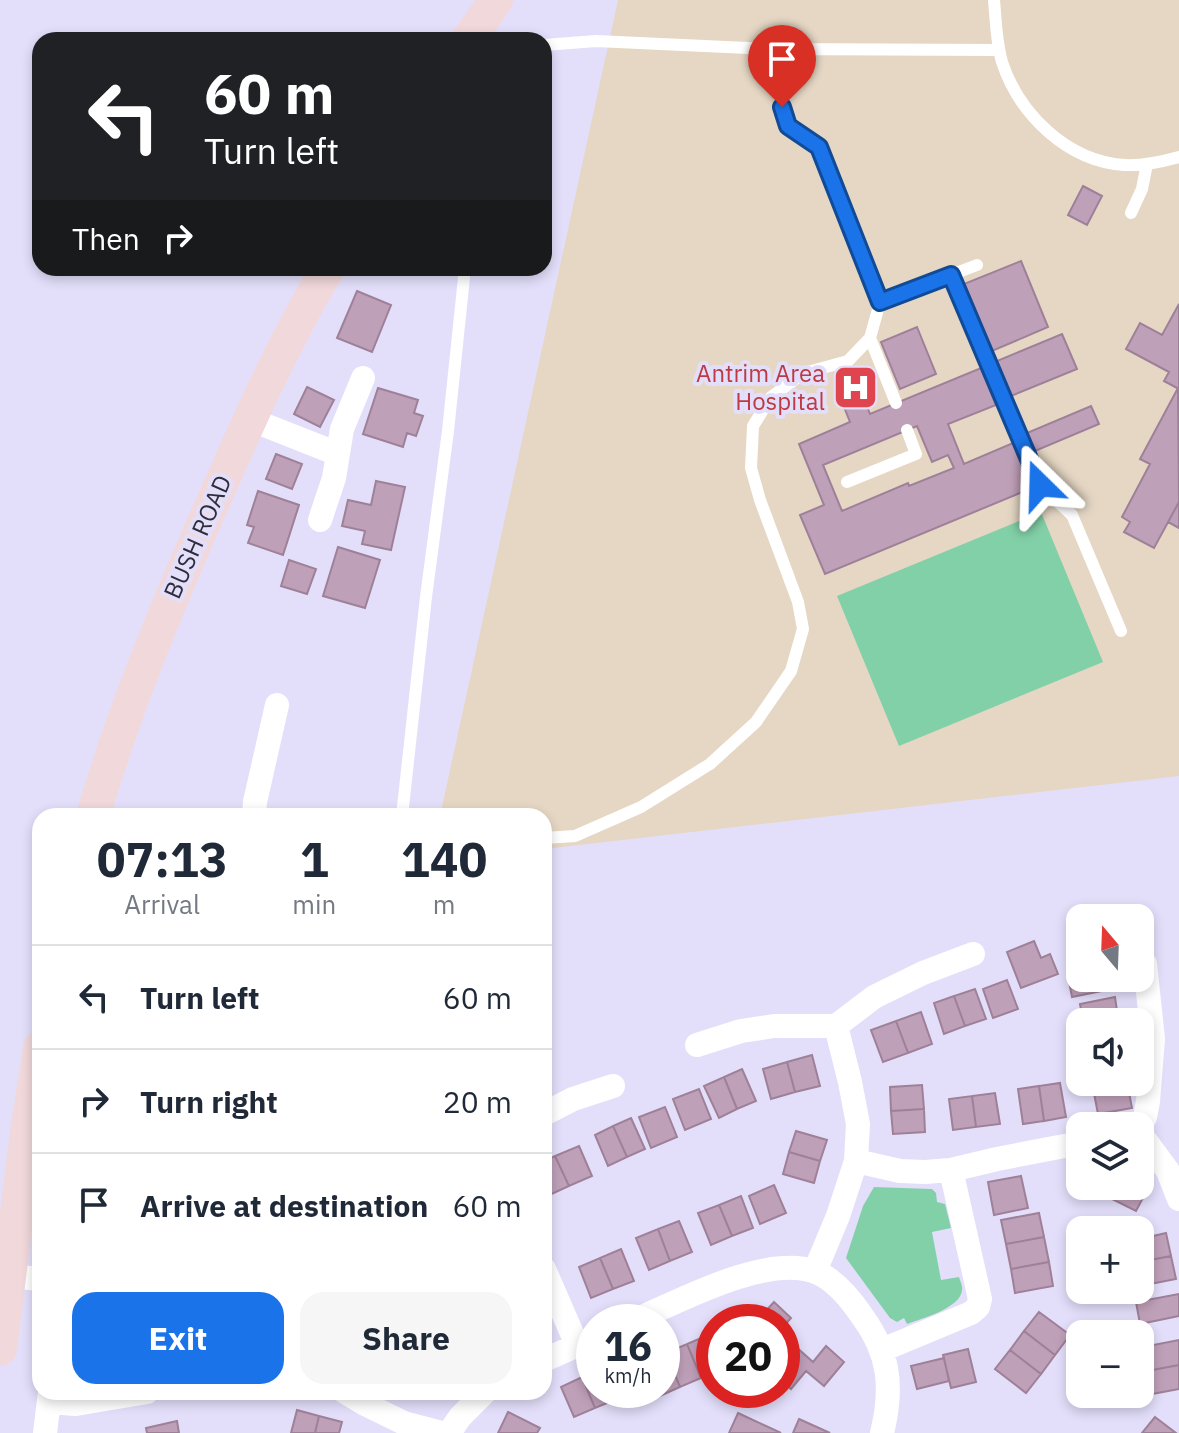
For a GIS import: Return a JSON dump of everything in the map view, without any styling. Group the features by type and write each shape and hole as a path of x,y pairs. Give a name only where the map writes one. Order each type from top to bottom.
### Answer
{"main road":[{"path":"474,32 496,0"},
{"name":"BUSH ROAD","path":"95,808 139,677 169,601 249,419 323,276"},
{"path":"0,1349 25,1277 13,1130 32,1072"}],"street":[{"path":"320,520 334,478 342,429 363,378"},
{"path":"249,419 338,454"},
{"path":"255,808 277,705"},
{"path":"697,1045 741,1031 774,1026 836,1026 874,997 923,973 973,954"},
{"path":"1146,1112 1153,1039 1148,992"},
{"path":"815,1271 856,1161 858,1124 836,1026"},
{"path":"552,1110 573,1099 613,1086"},
{"path":"856,1161 900,1171 925,1172 951,1170 1066,1146"},
{"path":"1154,1152 1168,1171 1179,1199"},
{"path":"882,1350 971,1313 978,1307 980,1299 951,1170"},
{"path":"673,1304 755,1272 788,1267 815,1271 831,1280 854,1304 882,1350 888,1394 882,1433"},
{"path":"552,1283 576,1325"},
{"path":"552,1356 576,1345"},
{"path":"45,1433 50,1400"},
{"path":"61,1400 76,1404 100,1400"},
{"path":"358,1400 404,1423 442,1433"},
{"path":"449,1433 477,1400"}],"lane":[{"path":"994,0 999,50 1007,75 1019,98 1037,121 1060,141 1104,161 1122,165 1147,164 1179,157"},
{"path":"552,44 596,41 768,49 999,50"},
{"path":"552,837 575,836 641,807 710,764 756,722 791,671 803,629 798,602 751,468 753,426 771,397 804,373 848,361 870,338 880,302 819,147 788,126 768,49"},
{"path":"1131,213 1142,189 1147,164"},
{"path":"880,302 977,265"},
{"path":"951,275 1040,485 1072,515 1121,631"},
{"path":"403,808 464,276"},
{"path":"870,338 896,403"},
{"path":"847,482 916,454 907,430"}],"shaded area":[{"name":"Antrim Area Hospital","path":"618,0 1179,0 1179,776 552,848 552,808 442,808"}],"green space":[{"path":"1041,512 1103,662 899,746 837,596"},
{"path":"874,1187 932,1189 937,1202 945,1204 951,1228 932,1232 941,1280 959,1277 962,1288 960,1296 948,1307 907,1324 904,1318 897,1322 890,1318 846,1258 863,1206"}],"building":[{"path":"1083,186 1102,196 1087,225 1068,215"},
{"path":"1021,261 1048,327 992,351 964,284"},
{"path":"357,291 391,305 372,352 337,338"},
{"path":"1179,304 1179,389 1164,381 1169,372 1126,349 1140,323 1162,335"},
{"path":"917,327 936,374 900,389 881,342"},
{"path":"1062,334 1077,369 1011,396 997,361"},
{"path":"981,368 996,405 948,424 964,464 1013,443 1032,488 825,574 800,515 824,505 799,444 850,422 842,402 862,394 870,414","holes":["917,426 932,462 948,455 954,468 909,486 908,483 842,511 823,465"]},
{"path":"307,387 334,400 320,427 294,414"},
{"path":"378,388 418,400 414,413 423,416 416,436 407,433 403,447 363,434"},
{"path":"1178,388 1179,502 1154,548 1124,532 1130,522 1122,517 1150,464 1140,459"},
{"path":"1091,406 1099,424 1035,451 1027,433"},
{"path":"276,454 302,464 292,489 266,479"},
{"path":"376,481 405,487 391,550 362,544 365,531 342,526 348,500 371,505"},
{"path":"258,491 299,505 283,555 248,543 254,527 247,525"},
{"path":"1179,502 1179,528 1168,522"},
{"path":"338,547 380,560 365,608 323,596"},
{"path":"289,560 316,569 307,594 281,586"},
{"path":"1034,941 1041,958 1050,954 1058,974 1021,988 1007,952"},
{"path":"1007,980 1018,1009 993,1018 983,989"},
{"path":"975,989 986,1019 965,1026 954,996"},
{"path":"1071,992 1097,992 1072,997"},
{"path":"954,996 965,1026 944,1034 934,1003"},
{"path":"1115,997 1117,1008 1081,1008 1080,1004"},
{"path":"921,1012 932,1044 908,1053 896,1021"},
{"path":"896,1021 908,1053 883,1062 871,1030"},
{"path":"812,1055 820,1086 795,1092 787,1062"},
{"path":"787,1062 795,1092 771,1099 763,1069"},
{"path":"742,1069 756,1101 737,1109 724,1077"},
{"path":"724,1077 737,1109 719,1118 704,1086"},
{"path":"1060,1083 1066,1117 1044,1121 1039,1086"},
{"path":"922,1085 924,1109 891,1111 890,1087"},
{"path":"1039,1086 1044,1121 1023,1124 1018,1089"},
{"path":"699,1089 711,1119 685,1130 673,1099"},
{"path":"995,1093 1000,1124 976,1127 972,1096"},
{"path":"972,1096 976,1127 953,1130 949,1099"},
{"path":"1095,1096 1130,1096 1132,1108 1098,1112"},
{"path":"665,1107 677,1137 651,1148 639,1117"},
{"path":"924,1109 925,1132 893,1134 891,1111"},
{"path":"631,1118 645,1149 627,1157 613,1126"},
{"path":"613,1126 627,1157 608,1166 595,1135"},
{"path":"796,1131 827,1140 820,1161 789,1152"},
{"path":"579,1146 592,1176 569,1186 555,1156"},
{"path":"789,1152 820,1161 814,1183 783,1174"},
{"path":"555,1156 569,1186 552,1194 552,1157"},
{"path":"1021,1176 1028,1208 994,1215 988,1182"},
{"path":"774,1185 786,1213 760,1224 749,1196"},
{"path":"741,1196 753,1228 732,1236 719,1205"},
{"path":"1114,1200 1142,1200 1136,1211"},
{"path":"719,1205 732,1236 711,1245 698,1213"},
{"path":"1039,1213 1044,1237 1006,1244 1001,1220"},
{"path":"679,1221 692,1252 670,1261 658,1229"},
{"path":"658,1229 670,1261 649,1270 636,1238"},
{"path":"1166,1233 1171,1256 1154,1259 1154,1236"},
{"path":"1044,1237 1049,1262 1011,1269 1006,1244"},
{"path":"621,1249 634,1281 613,1289 600,1258"},
{"path":"1171,1256 1176,1279 1154,1283 1154,1259"},
{"path":"600,1258 613,1289 591,1298 579,1267"},
{"path":"1049,1262 1053,1286 1015,1293 1011,1269"},
{"path":"1179,1294 1179,1316 1154,1321 1139,1320 1136,1304 1154,1304 1154,1299"},
{"path":"1039,1312 1066,1332 1066,1340 1055,1355 1024,1331"},
{"path":"1024,1331 1055,1355 1041,1374 1010,1350"},
{"path":"696,1340 696,1366 687,1344"},
{"path":"1179,1340 1179,1365 1154,1370 1154,1345"},
{"path":"687,1344 696,1366 696,1380 680,1387 680,1347"},
{"path":"826,1346 844,1362 824,1386 806,1371 800,1378 800,1350 813,1362"},
{"path":"968,1349 976,1382 951,1388 943,1355"},
{"path":"1010,1350 1041,1374 1026,1393 995,1369"},
{"path":"944,1358 949,1381 917,1389 911,1366"},
{"path":"1179,1365 1179,1389 1154,1394 1154,1370"},
{"path":"576,1380 576,1408 595,1408 574,1417 561,1387"},
{"path":"297,1410 319,1416 315,1433 291,1433"},
{"path":"508,1412 540,1428 537,1433 498,1433"},
{"path":"738,1413 781,1433 729,1433"},
{"path":"319,1416 342,1422 339,1433 315,1433"},
{"path":"1155,1417 1176,1433 1142,1433"},
{"path":"799,1419 830,1433 793,1433"},
{"path":"177,1421 179,1433 147,1433 146,1428"}],"place":[{"name":"Antrim Area Hospital","path":"856,388"}],"route":[{"path":"782,107 788,126 819,147 880,302 951,275 1040,485"}]}
